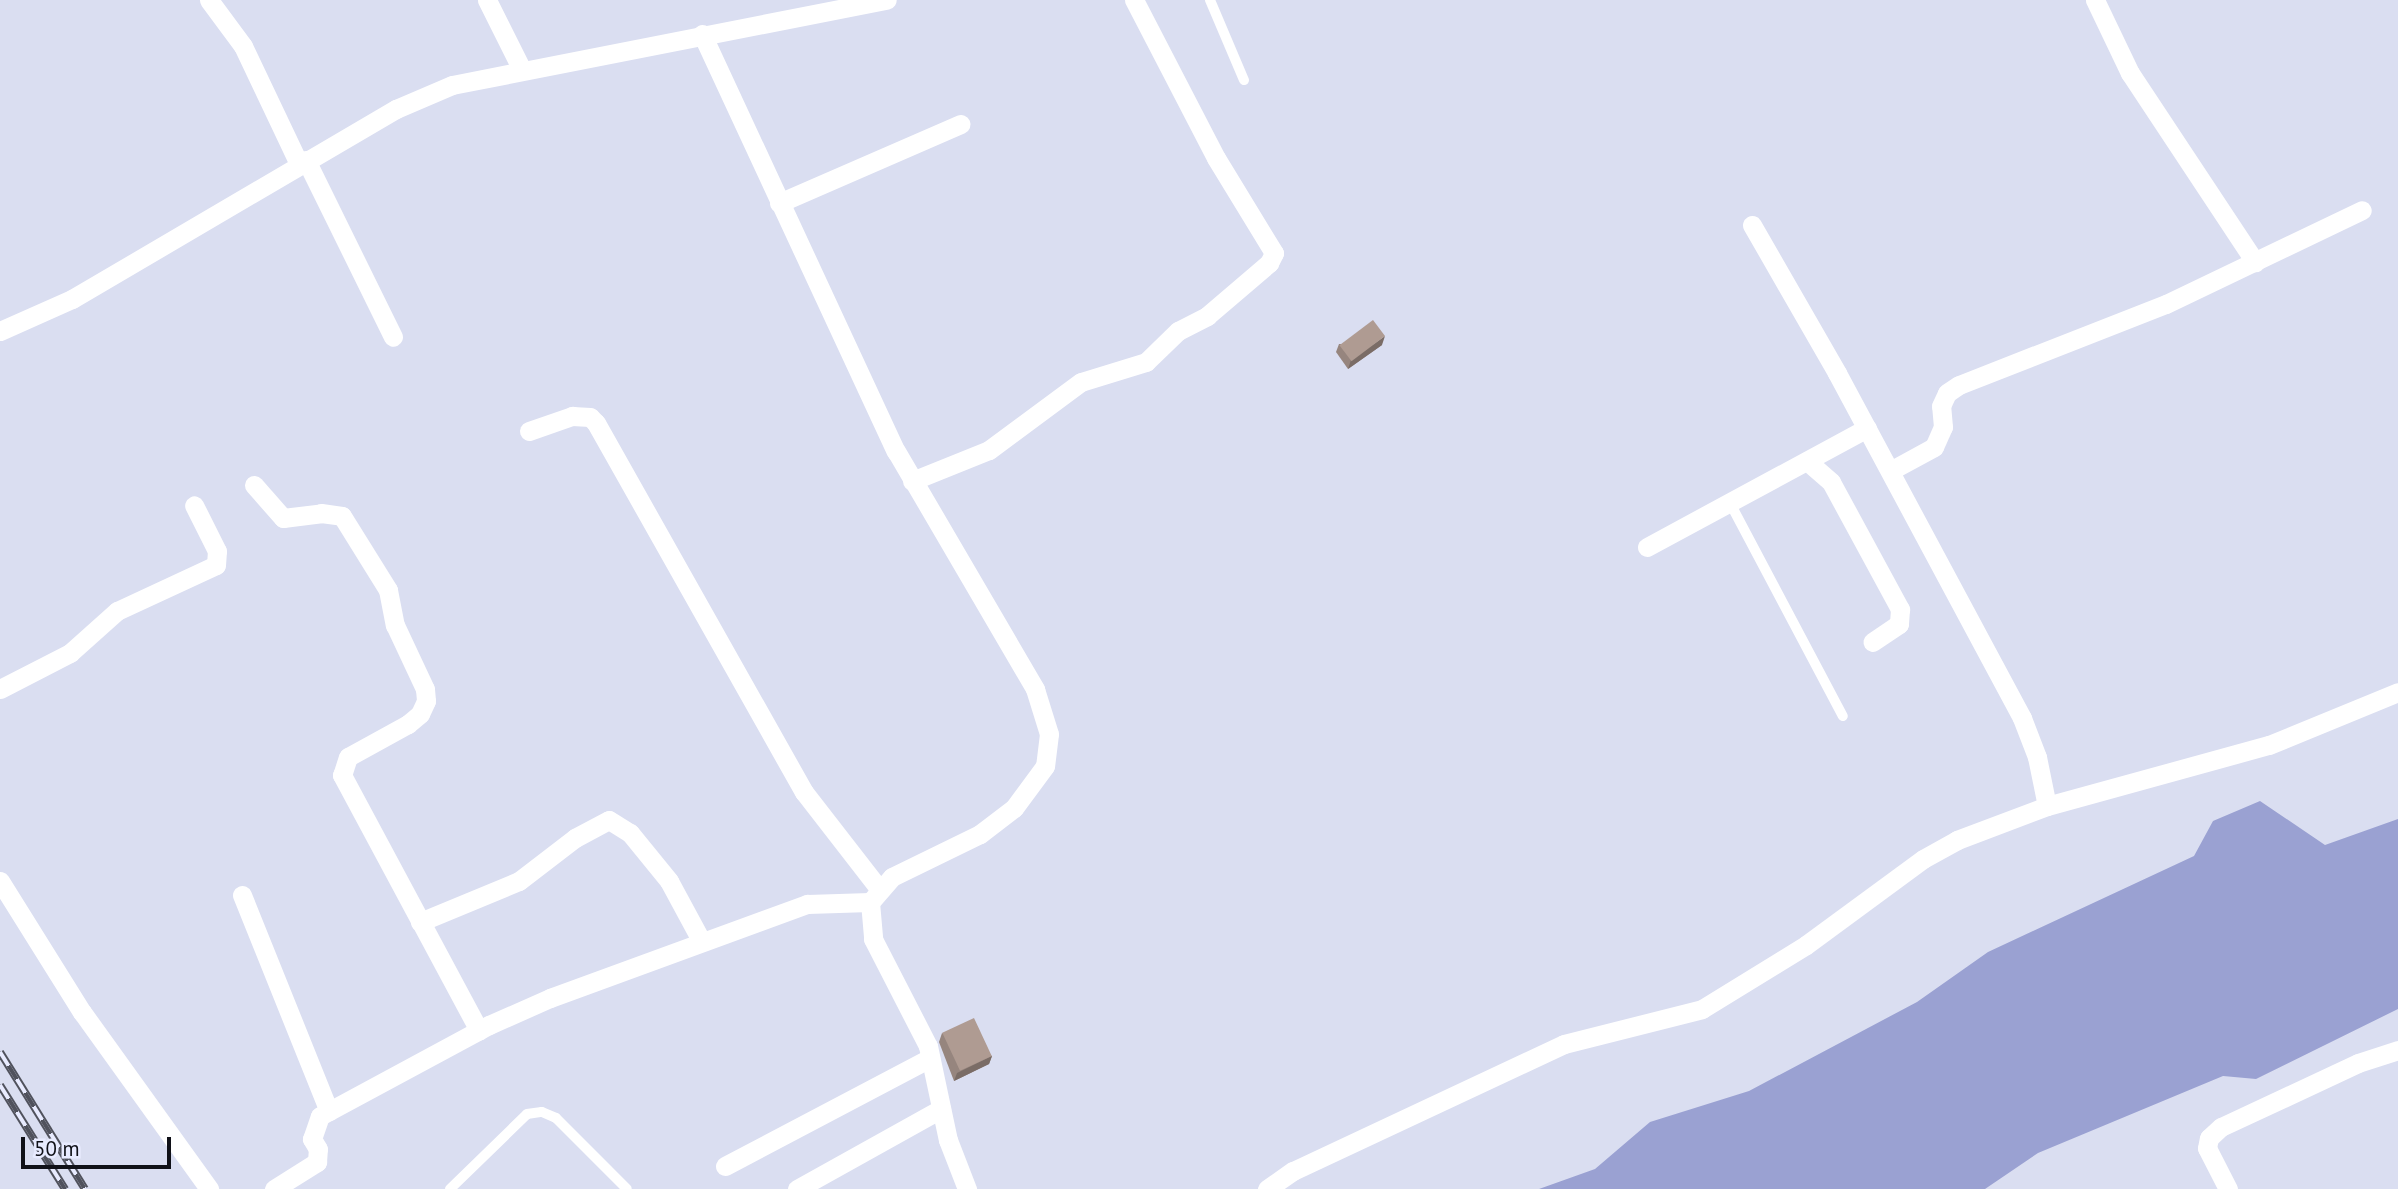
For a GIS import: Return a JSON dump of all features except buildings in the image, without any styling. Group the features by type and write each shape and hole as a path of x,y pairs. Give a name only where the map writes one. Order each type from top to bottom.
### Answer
{"street":[{"path":"209,0 247,52 393,337"},
{"path":"486,0 521,68"},
{"path":"0,331 72,299 303,162 434,92 521,68 887,0"},
{"path":"912,481 982,454 1081,382 1146,362 1178,331 1227,300 1269,263 1274,253 1216,158 1135,0"},
{"path":"2095,0 2130,73 2187,153 2255,262"},
{"path":"274,1189 317,1162 313,1126 329,1111 478,1031 550,998 807,905 875,896 892,877 980,834 1014,808 1045,766 1049,734 1035,689 912,481 779,203 702,34"},
{"path":"779,203 961,124"},
{"path":"1890,471 1934,447 1943,427 1941,406 1947,393 1958,385 2166,304 2362,210"},
{"path":"1752,225 1867,428 2022,718 2037,757 2047,806"},
{"path":"529,431 572,416 590,417 596,423 804,792 875,896 873,939 915,1018 930,1058 941,1109 967,1189"},
{"path":"1647,547 1867,428"},
{"path":"1807,461 1831,482 1900,609 1899,624 1872,642"},
{"path":"254,485 283,518 334,513 352,527 383,577 395,625 425,689 420,714 348,758 342,775 478,1031"},
{"path":"0,689 71,653 117,611 216,565 217,551 194,505"},
{"path":"1267,1189 1293,1171 1564,1044 1702,1009 1805,945 1923,859 1957,840 2047,806 2269,745 2398,692"},
{"path":"420,922 519,881 575,838 609,820 630,833 669,881 702,942"},
{"path":"0,881 82,1012 209,1189"},
{"path":"242,895 329,1111"},
{"path":"2228,1189 2207,1148 2209,1138 2221,1127 2358,1063 2398,1050"},
{"path":"725,1166 930,1058"},
{"path":"797,1189 941,1109"}],"lane":[{"path":"1210,0 1244,80"},
{"path":"1730,503 1843,716"},
{"path":"450,1189 527,1114 542,1112 556,1118 627,1189"}],"water":[{"path":"2260,801 2325,845 2398,819 2398,1009 2256,1079 2223,1076 2038,1153 1985,1189 1539,1189 1595,1169 1650,1122 1749,1091 1917,1002 1988,952 2194,856 2213,821"}],"railway":[{"path":"0,1052 85,1189"},
{"path":"0,1085 65,1189"}]}
